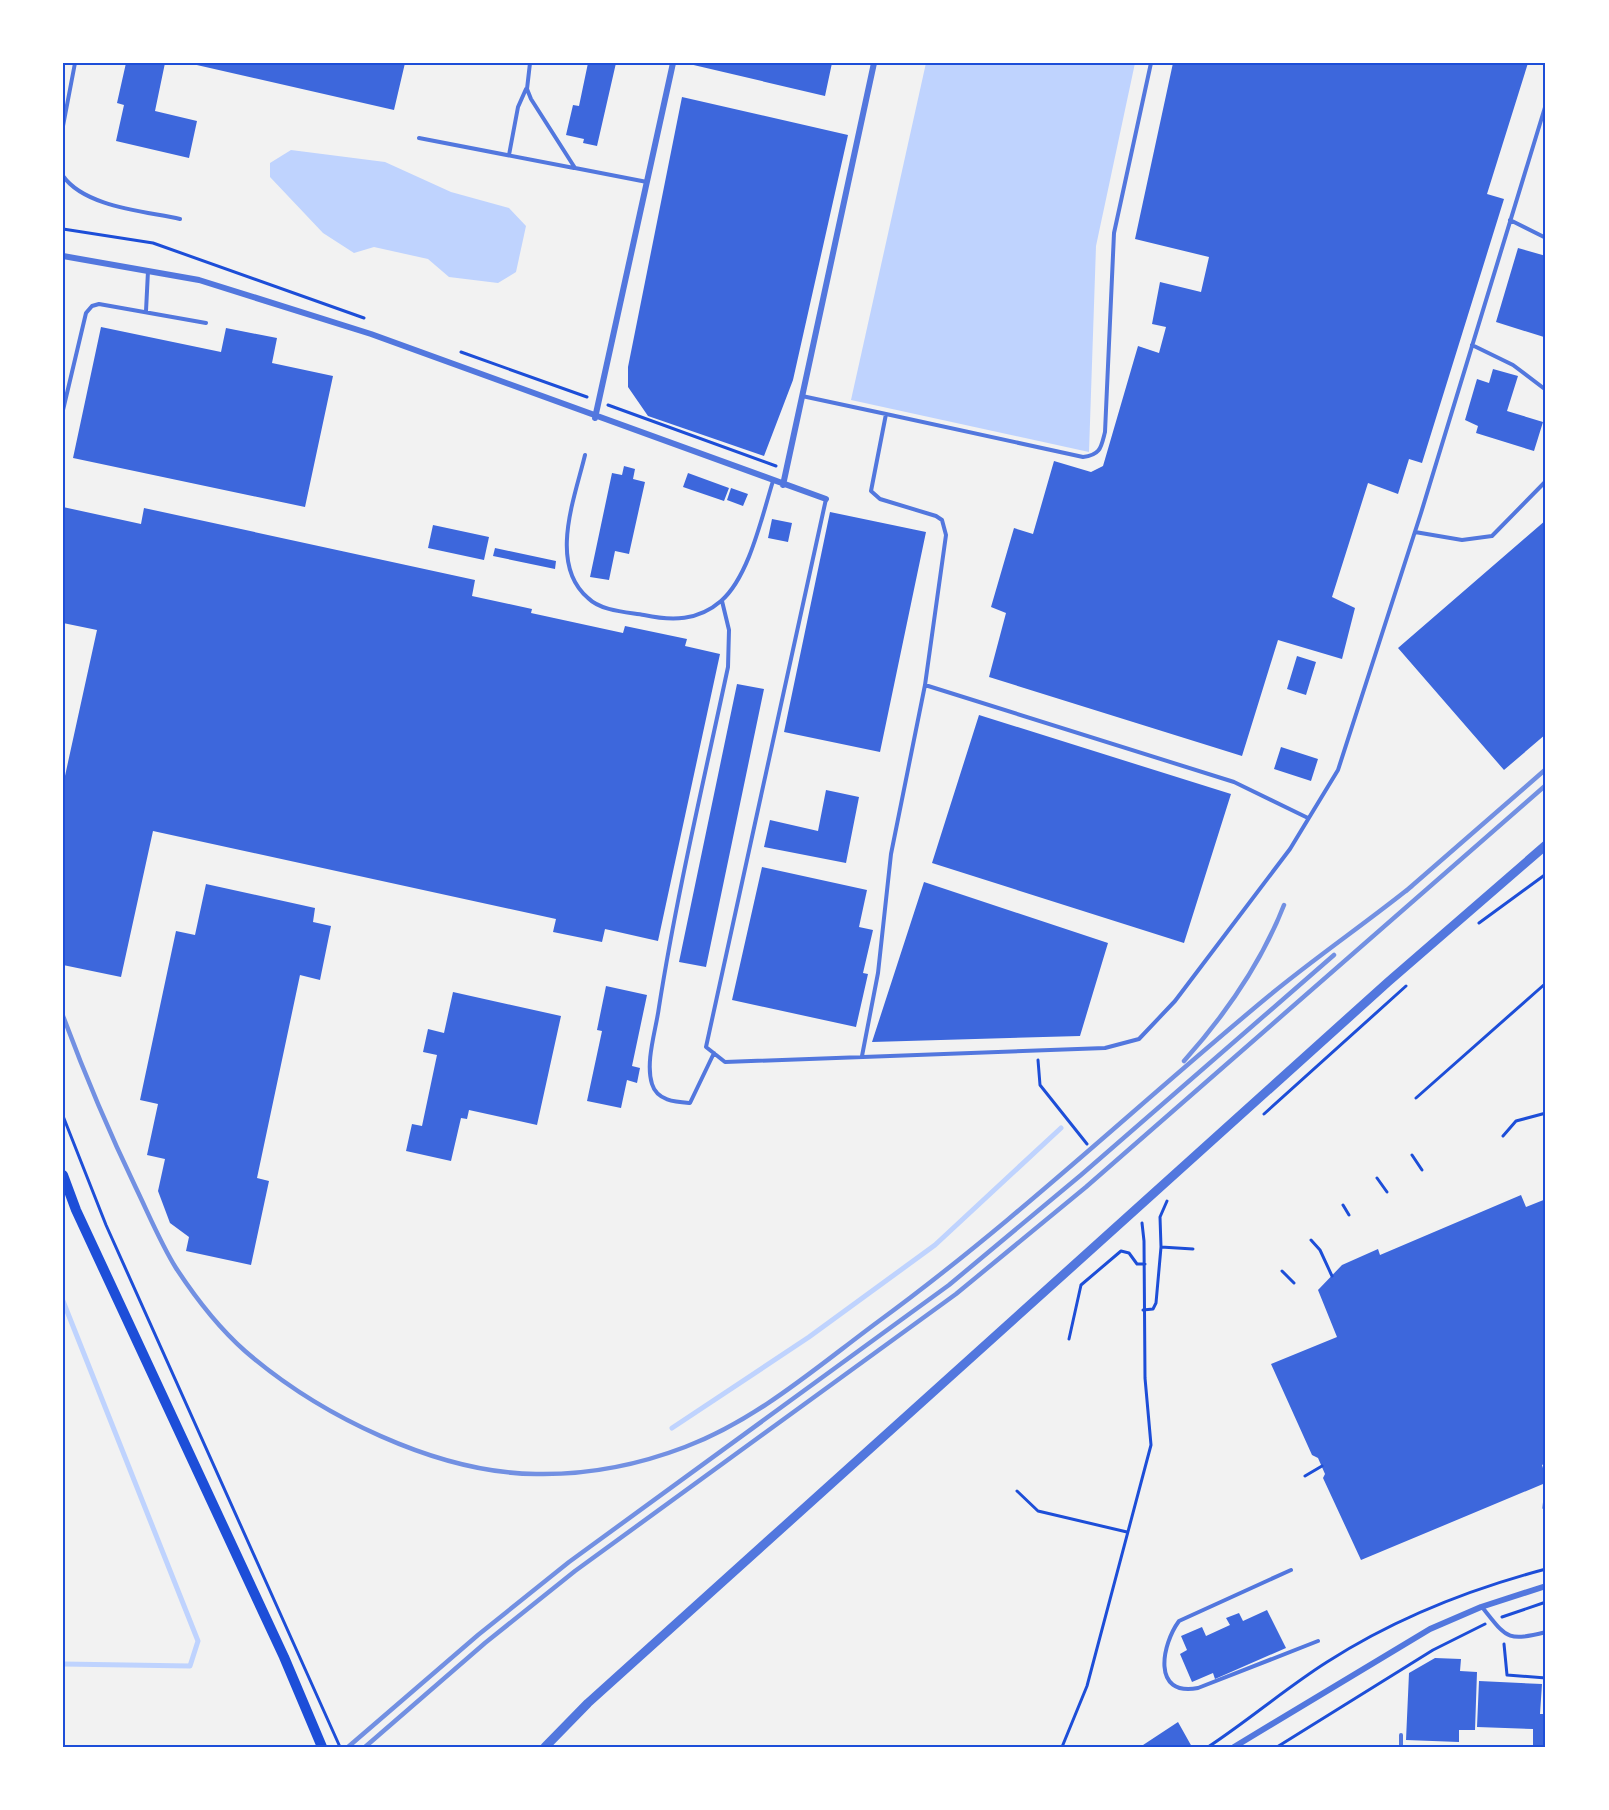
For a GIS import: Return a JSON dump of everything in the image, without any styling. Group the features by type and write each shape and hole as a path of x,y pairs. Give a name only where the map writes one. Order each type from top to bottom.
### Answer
{"main road":[{"path":"63,1175 76,1210 284,1657 321,1746"}],"street":[{"path":"595,418 673,63"},
{"path":"783,485 874,63"},
{"path":"63,256 199,280 371,334 595,418 826,499"},
{"path":"545,1747 588,1703 897,1422 1379,990 1546,844"},
{"path":"1234,1747 1430,1629 1481,1607 1544,1588"}],"lane":[{"path":"63,126 75,63"},
{"path":"510,155 518,107 526,89 530,63"},
{"path":"802,396 1083,457 1094,456 1101,450 1105,432 1114,233 1152,63"},
{"path":"526,89 575,168"},
{"path":"826,499 706,1047 725,1062 1105,1048 1139,1039 1175,1001 1290,849 1338,770 1415,532 1546,104"},
{"path":"419,138 647,182"},
{"path":"63,176 70,186 88,198 180,219"},
{"path":"1510,220 1546,238"},
{"path":"146,311 148,270"},
{"path":"63,410 86,313 92,306 99,304 206,322"},
{"path":"1472,345 1514,365 1546,390"},
{"path":"862,1056 878,973 891,854 926,686 946,535 942,520 936,516 880,499 871,491 886,414"},
{"path":"585,455 567,539 574,581 588,599 606,608 677,620 700,615 722,601 741,573 773,481"},
{"path":"1415,532 1462,540 1492,536 1546,481"},
{"path":"714,1053 690,1103 673,1102 662,1097 652,1085 651,1061 667,958 728,667 729,630 722,601"},
{"path":"926,686 1234,782 1308,818"},
{"path":"1291,1570 1179,1621 1171,1632 1162,1665 1166,1676 1174,1683 1192,1689 1318,1641"},
{"path":"1481,1607 1503,1634 1523,1638 1546,1632"},
{"path":"1401,1735 1401,1747"}],"path":[{"path":"1476,925 1546,874"},
{"path":"1258,1119 1413,980"},
{"path":"1416,1098 1546,983"},
{"path":"1037,1049 1040,1085 1087,1144"},
{"path":"1503,1136 1516,1121 1546,1113"},
{"path":"63,1116 106,1225 340,1747"},
{"path":"1412,1155 1422,1170"},
{"path":"1377,1179 1387,1192"},
{"path":"1143,1310 1153,1309 1156,1304 1161,1247 1161,1210 1172,1196"},
{"path":"1343,1205 1349,1215"},
{"path":"1062,1747 1087,1686 1151,1446 1143,1310 1144,1264 1141,1221"},
{"path":"1311,1240 1320,1250 1332,1276"},
{"path":"1161,1247 1193,1249"},
{"path":"1069,1339 1082,1282 1121,1251 1129,1253 1137,1264 1144,1264"},
{"path":"1282,1271 1294,1283"},
{"path":"1305,1476 1322,1466"},
{"path":"1544,1508 1546,1484"},
{"path":"1017,1491 1038,1511 1128,1532"},
{"path":"1208,1747 1327,1662 1398,1622 1499,1581 1546,1569"},
{"path":"1277,1747 1433,1650 1492,1620 1546,1602"},
{"path":"1503,1634 1508,1676 1546,1678"}],"water":[{"path":"926,63 1135,63 1096,246 1089,452 851,400"},
{"path":"291,150 385,162 451,192 509,208 526,226 516,272 498,283 449,277 428,259 374,247 354,253 323,233 270,177 270,163"}],"building":[{"path":"126,63 165,63 155,111 197,121 189,158 116,141 124,105 117,103"},
{"path":"188,63 405,63 394,110"},
{"path":"588,63 616,63 597,146 583,143 584,139 566,135 573,105 579,106"},
{"path":"685,63 832,63 825,96"},
{"path":"1173,63 1528,63 1487,194 1504,199 1422,463 1409,459 1398,494 1368,483 1332,597 1355,608 1342,659 1278,640 1242,756 989,677 1006,613 991,607 1014,528 1033,534 1054,461 1091,472 1103,466 1138,346 1159,353 1166,327 1152,324 1160,282 1201,292 1209,257 1135,239"},
{"path":"682,97 848,135 793,380 764,456 648,416 628,387 628,367"},
{"path":"1518,248 1546,256 1544,337 1496,322"},
{"path":"101,327 221,352 226,328 277,338 272,363 333,376 305,507 73,458"},
{"path":"1493,369 1518,376 1507,411 1543,422 1534,451 1476,433 1478,426 1465,420 1477,379 1489,383"},
{"path":"624,466 635,469 633,479 645,482 629,554 615,551 609,580 590,577 612,473 622,475"},
{"path":"688,473 729,488 724,501 683,487"},
{"path":"731,488 748,494 743,506 727,500"},
{"path":"63,507 141,524 144,508 475,580 472,596 532,609 531,613 623,633 625,626 687,639 685,646 720,654 658,941 605,929 602,942 553,932 556,919 153,831 121,977 63,965 63,785 97,630 63,623"},
{"path":"830,512 926,532 880,752 784,732"},
{"path":"772,519 792,523 788,542 768,538"},
{"path":"1546,520 1546,734 1504,770 1398,648"},
{"path":"433,525 489,537 484,560 428,548"},
{"path":"495,548 556,561 555,569 493,556"},
{"path":"1297,656 1316,662 1306,695 1287,689"},
{"path":"737,684 764,689 706,967 679,962"},
{"path":"979,715 1231,794 1184,943 932,863"},
{"path":"1281,747 1318,759 1311,781 1274,769"},
{"path":"826,790 859,797 846,863 764,847 770,820 818,831"},
{"path":"762,867 867,890 859,927 873,930 863,973 868,974 856,1027 732,1000"},
{"path":"924,882 1108,943 1080,1036 872,1042"},
{"path":"206,884 315,908 313,922 331,926 320,980 300,975 257,1178 269,1181 251,1265 186,1251 189,1237 170,1223 158,1191 165,1159 147,1155 158,1104 140,1100 176,931 195,935"},
{"path":"606,986 647,995 632,1066 640,1068 637,1083 627,1080 621,1108 587,1101 602,1031 597,1030"},
{"path":"453,992 561,1016 537,1125 469,1110 467,1119 461,1118 451,1161 406,1151 412,1124 422,1126 437,1055 423,1052 428,1029 444,1033"},
{"path":"1521,1195 1526,1207 1546,1199 1546,1463 1542,1465 1546,1477 1543,1484 1361,1560 1323,1478 1325,1474 1318,1458 1312,1455 1271,1364 1337,1337 1318,1290 1342,1265 1378,1249 1380,1255"},
{"path":"1267,1610 1286,1648 1215,1679 1213,1673 1192,1682 1180,1654 1187,1650 1181,1636 1202,1627 1206,1636 1230,1625 1226,1618 1239,1613 1243,1621"},
{"path":"1435,1658 1461,1659 1460,1671 1477,1672 1475,1730 1459,1730 1459,1742 1406,1740 1409,1673"},
{"path":"1479,1681 1542,1684 1540,1714 1546,1714 1546,1747 1533,1747 1533,1729 1477,1727"},
{"path":"1178,1722 1192,1747 1140,1747"}],"waterway":[{"path":"672,1428 809,1337 935,1245 1061,1128"},
{"path":"63,1301 198,1641 190,1666 63,1664"}],"railway":[{"path":"1406,891 1546,769"},
{"path":"365,1747 485,1643 575,1571 956,1294 1086,1187 1546,785"},
{"path":"63,1016 107,1125 165,1249 199,1301 245,1351 275,1375 343,1418 419,1452 498,1471 536,1474 574,1473 630,1464 685,1447 712,1436 786,1391 980,1243 1270,995 1412,886"},
{"path":"1184,1061 1241,988 1265,948 1284,905"},
{"path":"348,1747 478,1635 569,1562 949,1285 1081,1175 1334,955"}]}
